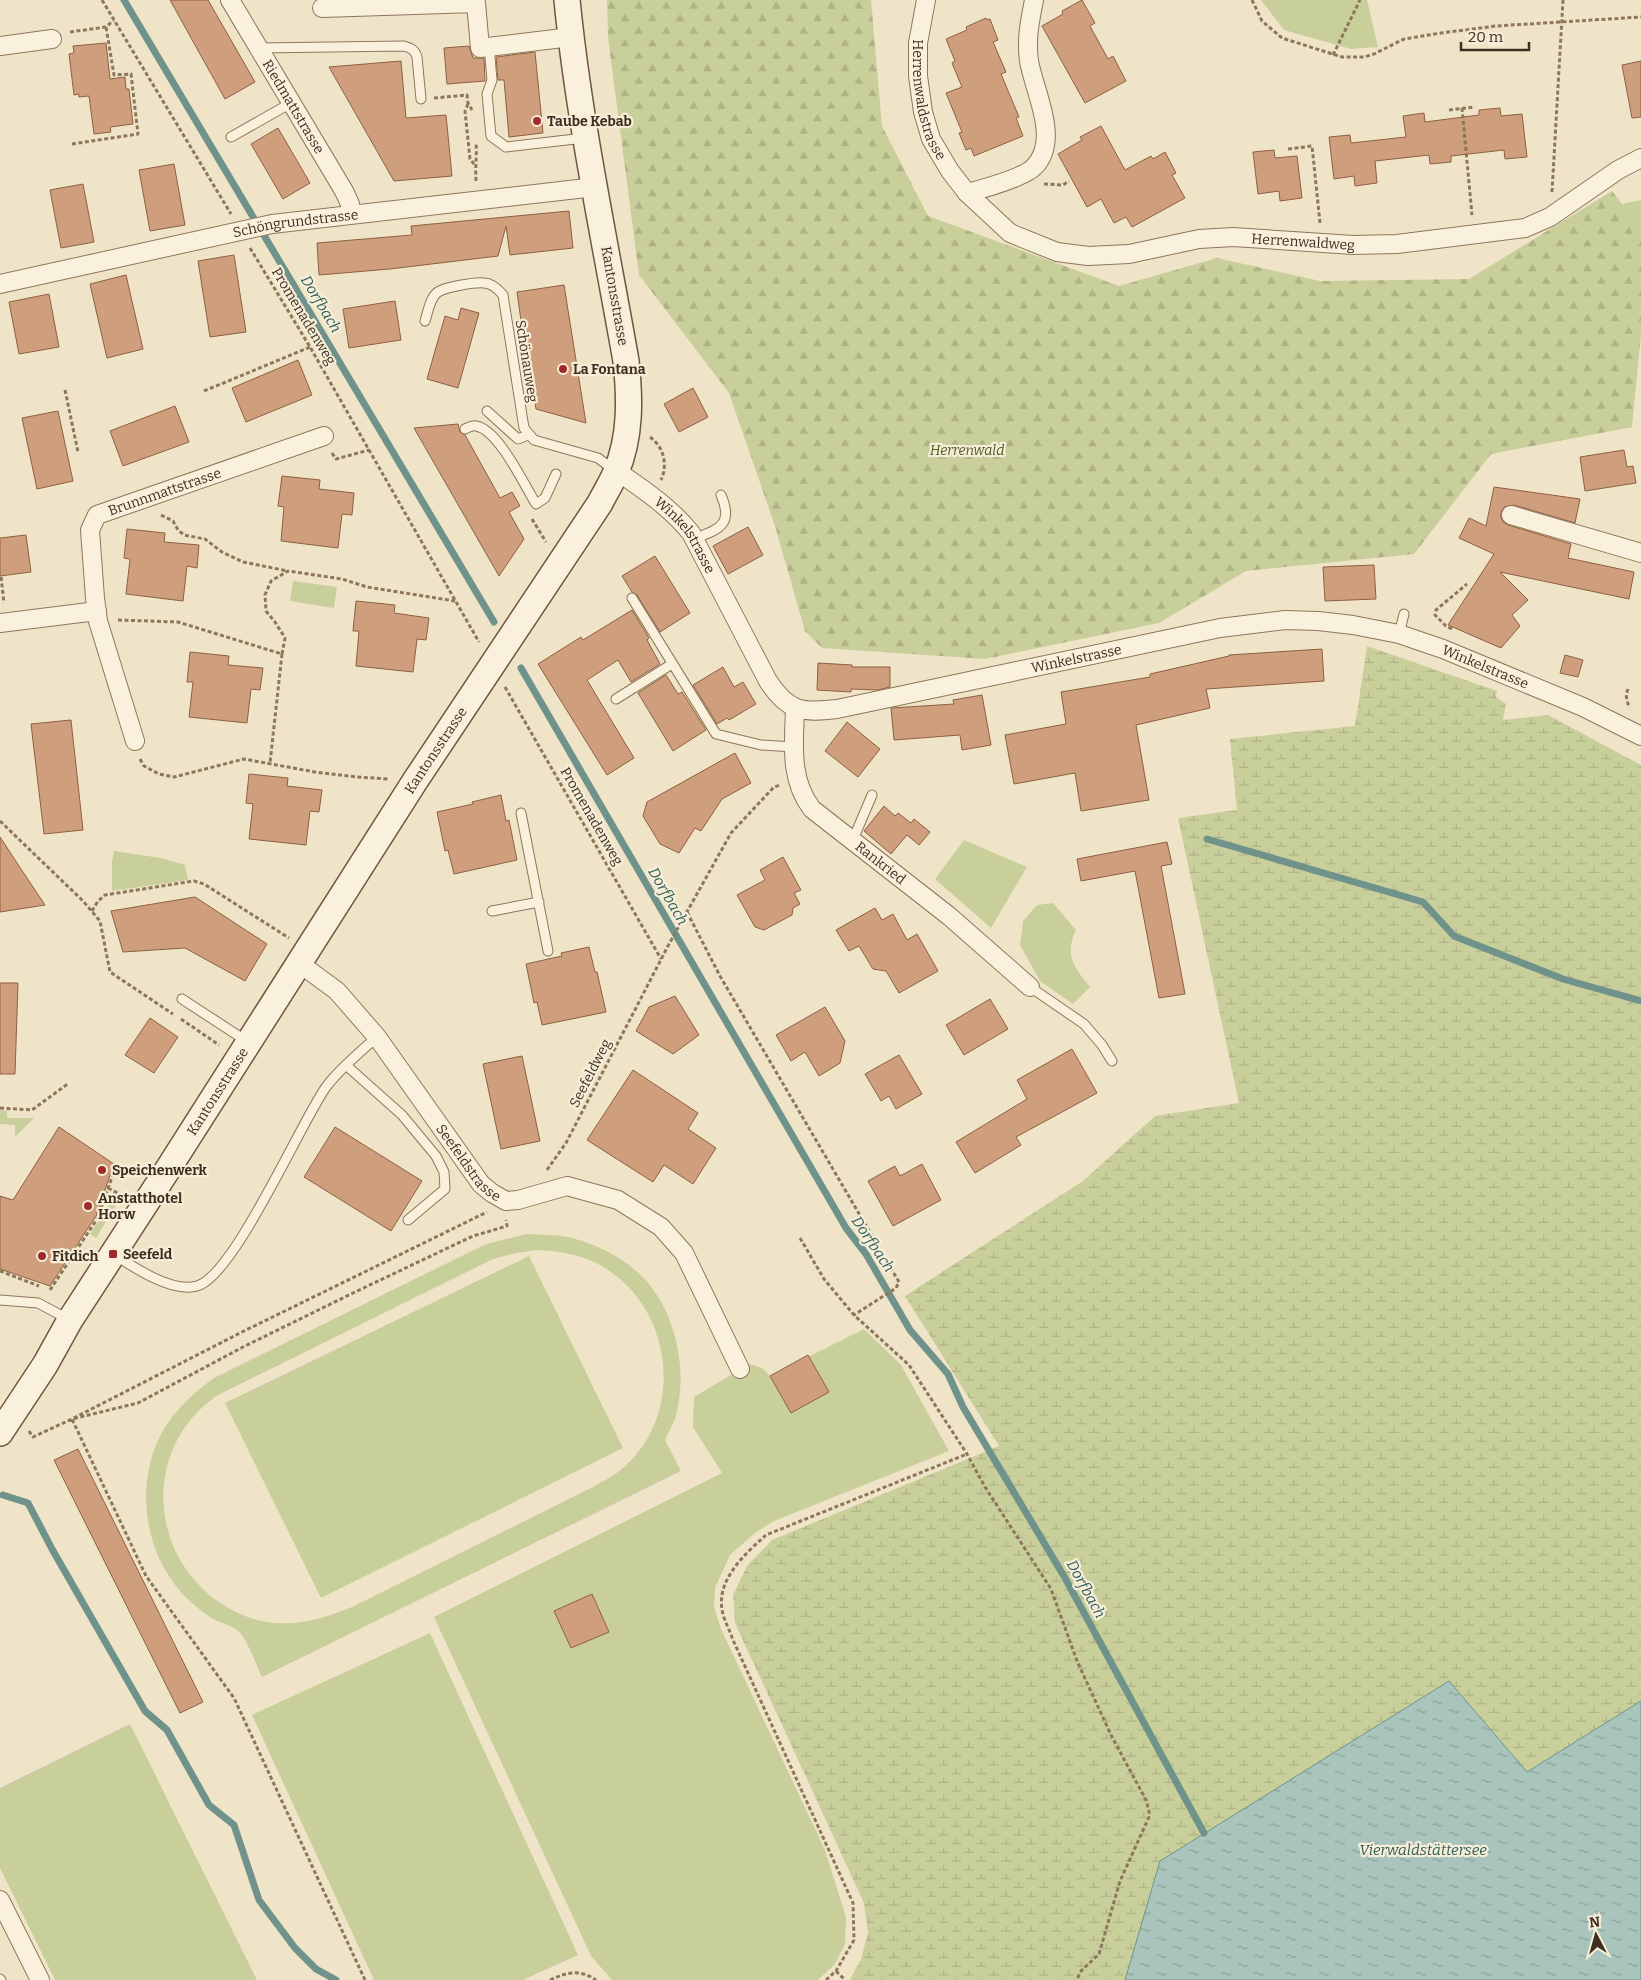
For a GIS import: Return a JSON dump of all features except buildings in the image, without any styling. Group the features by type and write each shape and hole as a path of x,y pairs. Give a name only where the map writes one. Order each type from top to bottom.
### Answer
{"main road":[{"name":"Kantonsstrasse","path":"0,1433 45,1365 70,1320 113,1254 237,1046 297,952 415,781 600,503 617,471 627,431 629,393 626,361 570,37 567,0"}],"street":[{"name":"Riedmattstrasse","path":"230,0 344,191 350,204 351,214"},
{"name":"Herrenwaldstrasse","path":"926,0 918,43 918,76 923,112 931,139 950,171 967,193"},
{"path":"967,193 1000,184 1034,168 1043,152 1046,128 1029,53 1028,30 1034,0"},
{"path":"322,8 391,3 476,3 480,48 570,37"},
{"path":"0,46 52,39"},
{"name":"Herrenwaldweg","path":"967,193 1010,233 1057,252 1088,256 1129,254 1199,239 1233,237 1353,245 1397,244 1525,228 1550,217 1618,170 1641,158"},
{"name":"Schöngrundstrasse","path":"0,284 272,224 595,187"},
{"name":"Brunnmattstrasse","path":"135,741 97,611 90,530 97,515 324,436"},
{"name":"Winkelstrasse","path":"617,471 650,494 678,517 694,539 768,681 778,696 795,708 822,711 837,709 1112,650 1249,624 1285,620 1318,621 1354,625 1399,634 1443,648 1583,707 1641,736"},
{"path":"1511,515 1641,553"},
{"path":"3,616 97,611"},
{"name":"Rankried","path":"795,708 794,767 796,779 803,798 812,809 949,916 1030,987"},
{"name":"Seefeldstrasse","path":"297,952 337,991 377,1037 481,1184 492,1193 506,1201 518,1200 568,1186 618,1200 661,1227 684,1253 740,1369"},
{"path":"0,1900 40,1980"}],"lane":[{"path":"258,48 404,46 415,52 417,57 421,99"},
{"path":"489,46 492,80 487,94 491,136 495,141 506,147 587,137"},
{"path":"231,137 291,103"},
{"name":"Schönauweg","path":"425,321 431,301 436,293 449,288 484,282 496,287 503,295 524,428 528,435"},
{"path":"487,411 518,439"},
{"path":"465,429 473,425 488,432 507,454 536,504 545,498 556,474"},
{"path":"507,454 518,439 528,435 534,440 598,458 617,471"},
{"path":"694,539 718,529 724,523 726,514 725,504 721,495"},
{"path":"632,598 716,734 761,745 794,747"},
{"path":"1399,634 1404,614"},
{"path":"616,698 672,664"},
{"path":"852,842 872,795"},
{"path":"521,813 548,951"},
{"path":"492,911 539,902"},
{"path":"1030,987 1084,1024 1102,1045 1112,1061"},
{"path":"182,999 237,1046"},
{"path":"113,1254 128,1264 166,1283 186,1288 205,1283 215,1274 233,1250 263,1201 326,1087 377,1037"},
{"path":"347,1066 402,1116 436,1156 444,1172 445,1189 408,1220"},
{"path":"0,1300 38,1303 70,1320"}],"path":[{"name":"Promenadenweg","path":"102,0 310,347 482,647"},
{"path":"1252,0 1262,20 1282,38 1342,57 1364,57 1404,40 1441,32 1641,16"},
{"path":"1333,55 1360,0"},
{"path":"1550,217 1563,0"},
{"path":"52,39 70,32 106,27 114,20"},
{"path":"72,144 138,134 130,74 114,75 106,27"},
{"path":"421,99 467,95 473,120"},
{"path":"468,103 465,111 470,159 474,164 477,190"},
{"path":"1449,110 1475,107"},
{"path":"1462,108 1473,235"},
{"path":"474,164 477,158 475,139"},
{"path":"1288,149 1312,146 1320,221"},
{"path":"204,391 310,347"},
{"path":"65,390 78,452"},
{"path":"648,435 655,441 665,463 664,472 660,480"},
{"path":"324,436 336,459 369,450"},
{"path":"536,504 532,518 547,543"},
{"path":"161,515 173,521 178,530 184,535 206,539 222,552 243,562 342,579 366,587 456,601"},
{"path":"270,763 285,638 266,611 265,595 271,581 288,571"},
{"path":"1,576 3,616"},
{"path":"1449,638 1453,629 1446,626 1435,615 1436,610 1467,584"},
{"path":"113,620 178,622 282,654"},
{"name":"Promenadenweg","path":"503,684 662,959"},
{"path":"135,741 139,758 144,766 159,774 174,777 244,759 315,772 365,778 384,777 391,780"},
{"path":"796,779 774,787 731,833 687,912 720,976 899,1282 896,1288 854,1315"},
{"path":"0,821 45,862 100,921 110,972 237,1046"},
{"path":"92,911 98,901 105,895 194,881 204,884 297,952"},
{"name":"Seefeldweg","path":"534,1195 544,1175 566,1143 687,912"},
{"path":"0,1108 32,1110 69,1083"},
{"path":"0,1271 50,1290 97,1219 115,1169"},
{"path":"108,1188 129,1200"},
{"path":"25,1424 33,1437 487,1212 495,1211"},
{"path":"72,1419 138,1403 243,1347 353,1293 473,1236 507,1226 506,1218"},
{"path":"800,1238 824,1279 854,1315 909,1365 1051,1589 1077,1661 1111,1735 1146,1800 1149,1811 1146,1826 1131,1854 1120,1881 1100,1954 1080,1972 1077,1980"},
{"path":"72,1419 146,1576 234,1698 365,1980"},
{"path":"826,1980 836,1971 854,1940 853,1903 733,1640 722,1612 722,1594 729,1575 743,1556 766,1534 967,1454"},
{"path":"836,1971 845,1980"},
{"path":"550,1980 562,1974 575,1972 585,1974 596,1980"}],"green space":[{"name":"Herrenwald","path":"607,0 871,0 882,126 928,216 1119,286 1217,258 1320,281 1469,279 1612,191 1641,229 1641,334 1632,427 1491,454 1414,554 1246,571 1159,623 985,659 822,648 805,631 775,526 729,393 639,275 608,37"},
{"path":"1261,0 1367,0 1378,47 1351,49 1284,30"},
{"path":"1641,200 1641,228 1640,228 1622,204"},
{"path":"293,581 337,587 334,608 290,601"},
{"path":"1367,646 1497,691 1496,697 1506,704 1503,720 1548,715 1641,765 1641,1701 1527,1772 1449,1681 1160,1861 1125,1980 850,1980 861,1959 868,1933 864,1903 735,1623 733,1595 747,1566 772,1540 999,1446 905,1296 1083,1181 1155,1116 1239,1103 1178,818 1237,810 1230,739 1355,726"},
{"path":"964,840 1027,867 991,928 935,879"},
{"path":"114,851 161,858 185,865 188,880 112,891"},
{"path":"1053,903 1076,930 1072,939 1071,954 1075,967 1090,987 1073,1004 1040,981 1020,945 1023,921 1037,905"},
{"path":"0,1110 7,1111 7,1118 34,1118 15,1137 15,1125 0,1124"},
{"path":"114,1197 119,1200 96,1238 90,1234"},
{"path":"526,1234 555,1235 572,1238 614,1255 633,1268 649,1284 667,1314 678,1348 680,1366 679,1402 675,1419 665,1440 681,1471 262,1677 243,1636 231,1627 213,1619 188,1599 168,1575 158,1556 151,1536 146,1494 148,1472 162,1432 185,1402 214,1378 486,1244","holes":["545,1250 582,1257 596,1263 622,1281 643,1305 656,1332 663,1362 663,1393 655,1422 640,1449 618,1472 595,1486 352,1607 315,1620 286,1623 268,1622 252,1618 230,1609 216,1600 193,1578 177,1553 167,1525 163,1496 167,1468 177,1440 194,1416 218,1395 493,1259 516,1253"]},
{"path":"529,1256 623,1448 321,1598 225,1403"},
{"path":"864,1329 901,1365 949,1451 774,1521 755,1533 730,1555 715,1588 714,1607 721,1629 825,1850 846,1917 845,1944 835,1964 818,1980 612,1980 591,1956 434,1617 722,1473 693,1427 694,1397 749,1364 762,1368 770,1376"},
{"path":"430,1633 578,1955 523,1980 374,1980 252,1715"},
{"path":"130,1724 257,1980 55,1980 0,1868 0,1788"}],"water":[{"name":"Vierwaldstättersee","path":"1449,1681 1527,1772 1641,1701 1641,1980 1125,1980 1160,1861"}],"waterway":[{"name":"Dorfbach","path":"124,0 494,622"},
{"name":"Dorfbach","path":"521,668 846,1228 866,1254 910,1330 948,1374 963,1407 1065,1578 1204,1833"},
{"path":"1207,839 1423,902 1454,936 1563,979 1641,1001"},
{"path":"3,1495 28,1503 52,1549 145,1711 167,1730 209,1805 234,1825 259,1900 295,1948 316,1969 336,1980"}],"place":[{"name":"Taube Kebab","path":"537,121"},
{"name":"La Fontana","path":"563,369"},
{"name":"Speichenwerk","path":"102,1170"},
{"name":"Anstatthotel Horw","path":"88,1206"},
{"name":"Seefeld","path":"113,1254"},
{"name":"Fitdich","path":"42,1256"}]}
